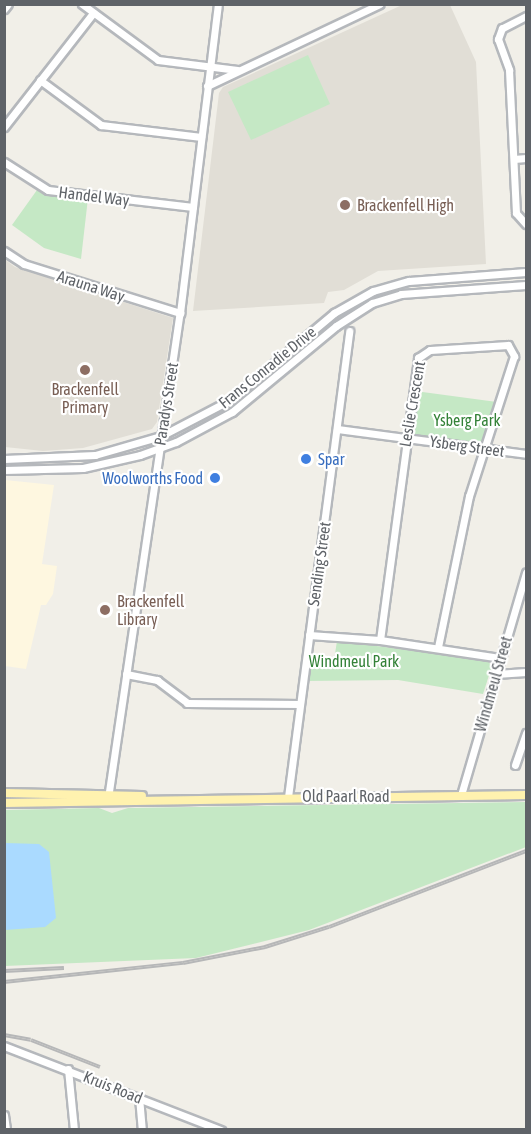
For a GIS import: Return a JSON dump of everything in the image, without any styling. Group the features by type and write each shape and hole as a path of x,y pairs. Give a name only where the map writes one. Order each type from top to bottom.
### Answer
{"main road":[{"name":"Old Paarl Road","path":"4,793 108,799"},
{"name":"Old Paarl Road","path":"4,803 108,799 526,795"}],"street":[{"path":"4,9 8,4"},
{"path":"82,4 158,60 237,70"},
{"name":"Paradys Street","path":"108,799 180,313 218,4"},
{"path":"207,87 237,70 380,4"},
{"path":"4,127 93,12"},
{"path":"526,16 507,24 498,34 509,70 516,213 526,224"},
{"path":"40,80 101,125 201,137"},
{"path":"514,159 526,158"},
{"name":"Handel Way","path":"4,162 48,190 193,207"},
{"name":"Arauna Way","path":"4,252 24,264 180,313"},
{"name":"Frans Conradie Drive","path":"4,459 95,455 161,436 230,400 358,297 409,281 526,272"},
{"name":"Frans Conradie Drive","path":"4,470 83,468 159,448 232,412 336,326 372,303 401,294 526,285"},
{"name":"Sending Street","path":"288,797 349,331"},
{"name":"Leslie Crescent","path":"380,640 405,438 420,355 430,350 508,345 514,356 467,506 438,647"},
{"name":"Ysberg Street","path":"337,429 526,454"},
{"name":"Windmeul Street","path":"461,795 526,573"},
{"path":"309,635 380,640 500,658"},
{"path":"496,674 526,672"},
{"path":"126,674 158,680 187,703 300,704"},
{"path":"515,765 526,733"},
{"name":"Kruis Road","path":"4,1046 220,1130"},
{"path":"68,1069 74,1130"},
{"path":"138,1097 142,1130"},
{"path":"4,1115 6,1130"}],"shaded area":[{"name":"Brackenfell High","path":"402,5 450,5 476,62 486,264 378,271 344,290 328,292 324,303 193,311 219,93 223,87"},
{"name":"Brackenfell Primary","path":"4,259 15,267 173,318 157,422 152,429 83,448 43,451 5,447"},
{"path":"5,480 54,485 42,564 57,566 53,594 46,605 41,605 26,669 5,666"}],"green space":[{"path":"308,55 330,104 251,140 228,92"},
{"path":"37,190 88,198 81,259 44,248 12,225"},
{"name":"Ysberg Park","path":"415,391 497,402 485,440 478,444 414,434"},
{"name":"Windmeul Park","path":"337,641 487,660 492,666 483,694 398,680 307,681 310,658 334,660"},
{"path":"526,802 526,847 309,930 196,958 5,966 4,810 99,808 112,813 128,808"}],"water":[{"path":"5,843 39,844 49,852 56,918 45,927 5,930"}],"railway":[{"path":"4,982 183,963 265,947 329,927 526,851"},
{"path":"4,971 64,968"},
{"path":"4,1035 31,1040 100,1067"}],"place":[{"name":"Brackenfell High","path":"345,205"},
{"name":"Brackenfell Primary","path":"85,370"},
{"name":"Spar","path":"306,459"},
{"name":"Woolworths Food","path":"215,478"},
{"name":"Brackenfell Library","path":"105,610"}]}
